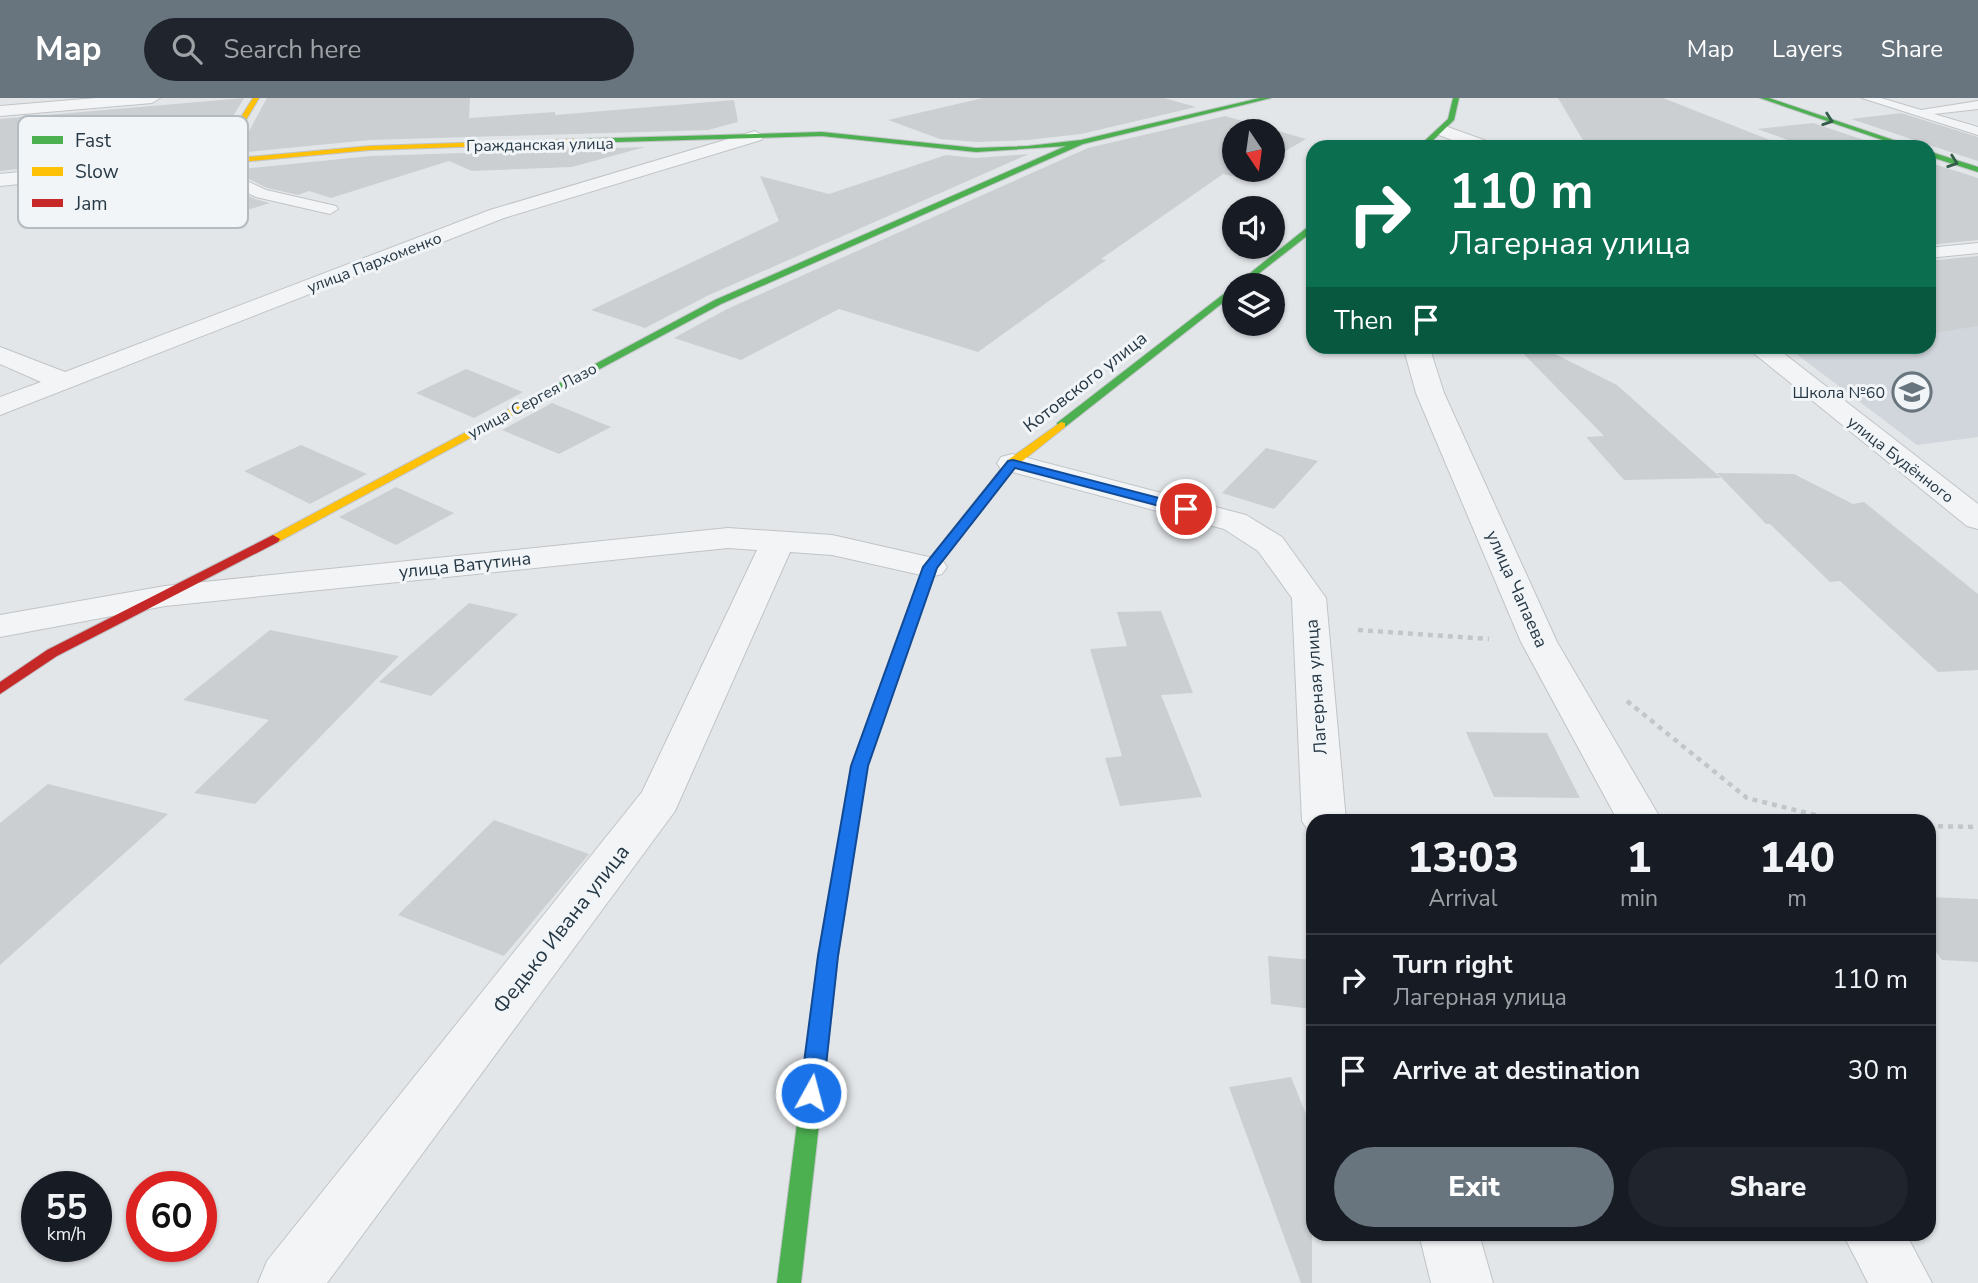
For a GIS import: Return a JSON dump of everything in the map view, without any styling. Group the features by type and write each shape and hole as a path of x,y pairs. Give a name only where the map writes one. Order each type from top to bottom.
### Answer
{"street":[{"path":"0,111 152,98"},
{"path":"245,116 256,98"},
{"path":"1081,142 1268,98"},
{"path":"1432,140 1445,131 1457,105 1456,98"},
{"path":"1763,98 1889,140"},
{"path":"1445,131 1468,140"},
{"name":"Гражданская улица","path":"248,160 370,148 822,134 976,150 1081,142"},
{"name":"улица Пархоменко","path":"0,407 497,214 755,136"},
{"name":"улица Сергея Лазо","path":"0,689 52,653 165,596 718,302 1081,142"},
{"path":"1936,156 1978,170"},
{"name":"Гражданская улица","path":"0,180 18,178"},
{"path":"1254,273 1306,233"},
{"name":"Котовского улица","path":"789,1283 828,956 859,766 930,567 1013,463 1222,298"},
{"name":"улица Чапаева","path":"1418,354 1430,393 1539,642 1636,814"},
{"name":"улица Будённого","path":"1767,354 1978,519"},
{"path":"0,355 65,382"},
{"name":"Лагерная улица","path":"1013,463 1235,522 1270,544 1309,598 1324,814"},
{"name":"улица Ватутина","path":"0,626 165,596 728,538 832,545 930,567"},
{"name":"Федько Ивана улица","path":"289,1283 660,800 778,541"},
{"path":"1451,1241 1462,1283"},
{"path":"1877,1241 1901,1283"}],"lane":[{"path":"1868,98 1978,131"},
{"path":"1914,112 1978,105"},
{"path":"248,188 261,194 330,209"},
{"path":"1936,252 1978,248"}],"path":[{"path":"1936,826 1978,827"}],"shaded area":[{"name":"Школа №60","path":"1978,260 1978,437 1917,445 1796,354 1936,354 1936,263"}],"building":[{"path":"244,98 233,116 35,116"},
{"path":"267,98 470,98 469,118 555,112 555,115 734,100 738,122 708,130 370,140 248,152 248,133"},
{"path":"983,98 1164,98 1196,107 1081,134 1028,140 976,142 940,139 888,120"},
{"path":"1558,98 1663,98 1770,140 1583,140"},
{"path":"1901,113 1978,137 1978,161 1936,147 1936,140 1914,140 1851,119"},
{"path":"1225,116 1236,119 1222,119 1222,175 1101,259 1106,260 978,352 839,309 741,360 674,338 727,309 1088,148"},
{"path":"18,117 18,169 0,171 0,119"},
{"path":"1813,123 1864,140 1788,140 1757,129"},
{"path":"1285,133 1306,139 1285,151"},
{"path":"645,147 572,167 472,171 449,161 331,198 309,191 298,195 267,188 248,178 248,168 370,156"},
{"path":"1029,154 709,295 645,328 591,310 779,221 760,176 829,194 946,155 976,158"},
{"path":"1936,165 1978,178 1978,240 1936,244"},
{"path":"248,196 255,199 270,203 248,210"},
{"path":"1978,256 1978,326 1936,333 1936,260"},
{"path":"1524,354 1555,354 1617,385 1721,478 1624,480 1586,437 1604,436"},
{"path":"466,369 523,392 474,418 416,393"},
{"path":"552,403 611,427 559,454 502,430"},
{"path":"301,445 367,474 310,504 244,471"},
{"path":"1266,448 1318,461 1274,509 1222,493"},
{"path":"1717,473 1794,474 1853,504 1864,502 1978,594 1978,670 1938,672 1840,581 1830,582 1770,524 1766,524"},
{"path":"396,487 454,513 396,545 339,517"},
{"path":"469,603 518,614 431,696 379,682"},
{"path":"1161,611 1193,693 1161,695 1202,797 1120,806 1105,758 1122,756 1090,649 1127,646 1117,612"},
{"path":"270,630 399,656 255,804 194,793 269,720 183,700"},
{"path":"1466,732 1547,733 1580,798 1494,797"},
{"path":"48,784 168,814 0,965 0,823"},
{"path":"494,820 589,854 504,956 398,915"},
{"path":"1936,897 1978,899 1978,962 1942,960 1936,952"},
{"path":"1268,956 1306,959 1306,1008 1271,1004"},
{"path":"1291,1077 1306,1114 1306,1241 1312,1241 1312,1283 1301,1283 1229,1087"}],"traffic: fast":[{"path":"581,141 822,134 976,150 1028,148 1081,142 1268,98"},
{"path":"1430,140 1451,120 1456,98"},
{"path":"1763,98 1889,140"},
{"path":"547,393 718,302 1081,142"},
{"path":"1936,156 1978,170"},
{"path":"1254,273 1306,233"},
{"path":"1061,425 1222,298"},
{"path":"789,1283 828,956 859,766 906,633"}],"traffic: slow":[{"path":"245,116 256,98"},
{"path":"248,160 370,148 581,141"},
{"path":"273,539 547,393"},
{"path":"906,633 930,567 1012,463 1061,425"}],"traffic: jam":[{"path":"0,689 52,653 273,539"}],"place":[{"name":"Школа №60","path":"1912,392"}],"route":[{"path":"811,1093 828,956 859,766 930,567 1013,463 1186,509"}]}
